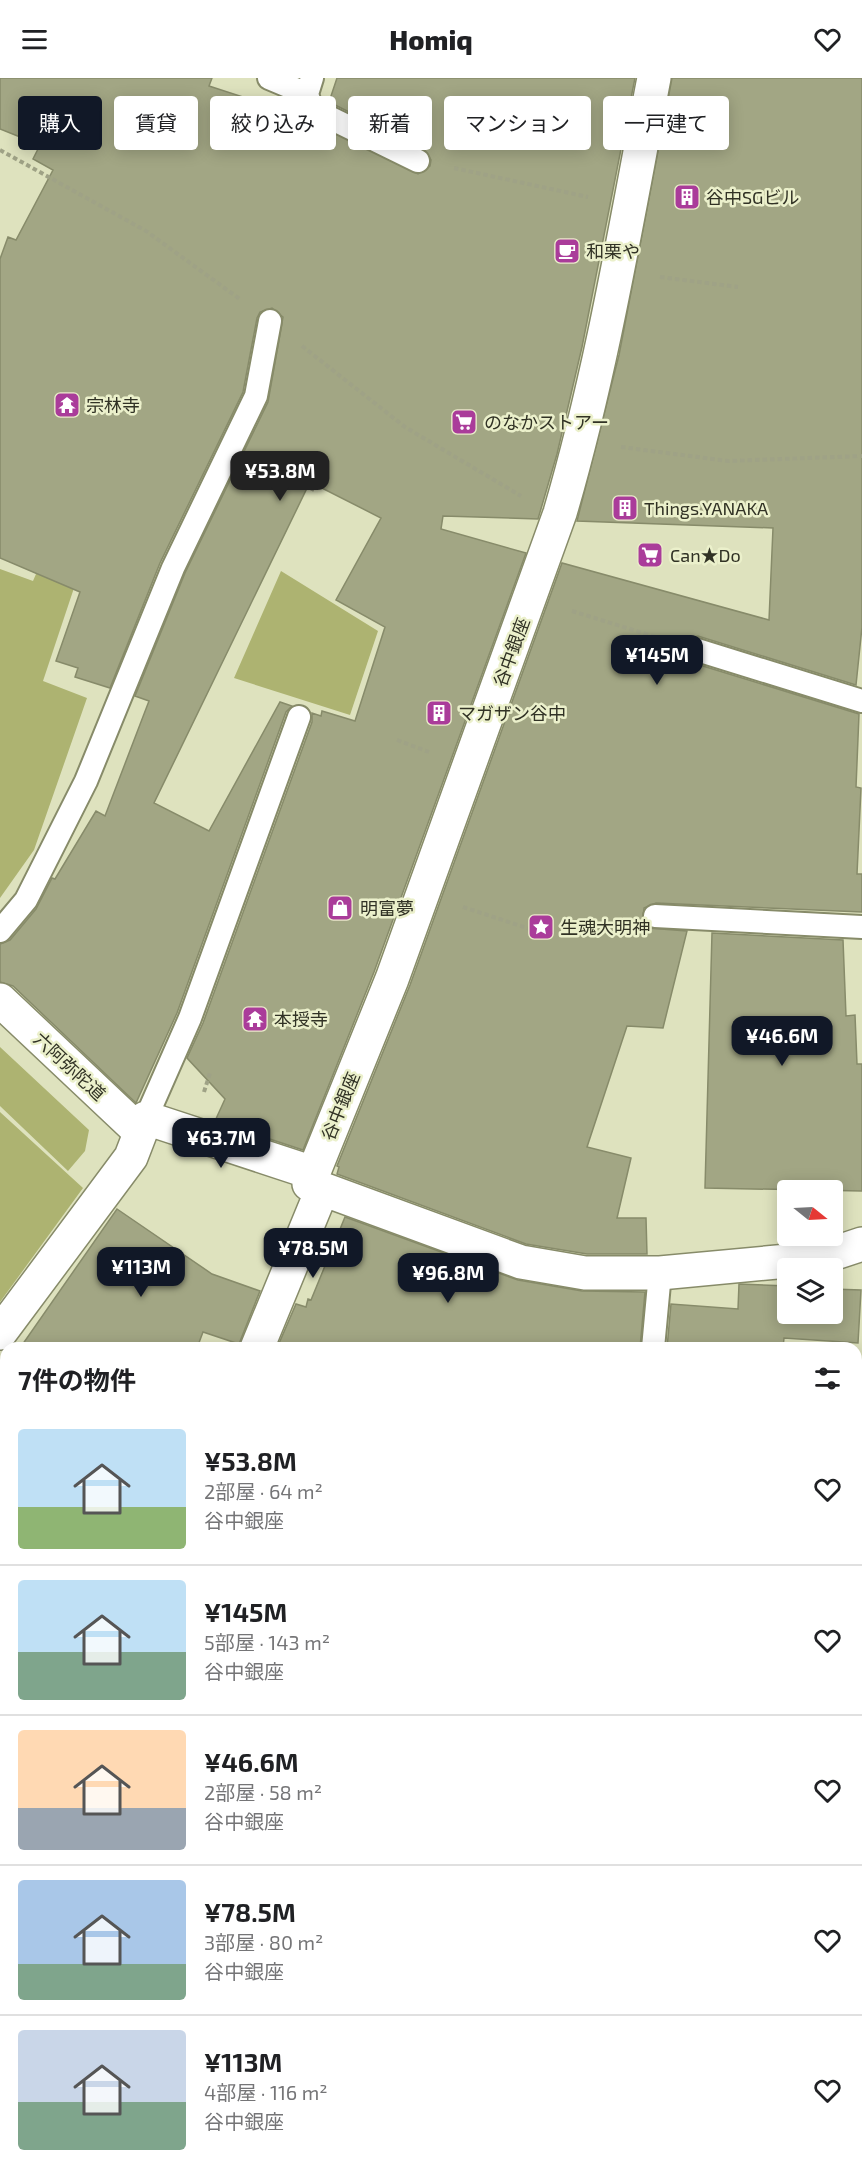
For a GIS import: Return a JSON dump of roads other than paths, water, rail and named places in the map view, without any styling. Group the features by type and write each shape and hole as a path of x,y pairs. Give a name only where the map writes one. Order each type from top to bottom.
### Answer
{"street":[{"name":"谷中銀座","path":"259,1342 315,1182 531,598 582,439 618,270 654,78"},
{"name":"六阿弥陀道","path":"0,1000 143,1125"},
{"path":"0,1333 131,1157 143,1125 315,1182 521,1262 585,1273 660,1273 820,1258 862,1244"}],"lane":[{"path":"269,78 309,86 312,109 418,161"},
{"path":"0,931 26,900 86,781 172,568 256,396 270,321"},
{"path":"694,649 862,701"},
{"path":"143,1125 190,1018 298,717"},
{"path":"655,916 862,927"},
{"path":"654,1342 660,1273"}],"place":[{"name":"谷中SGビル","path":"687,197"},
{"name":"和栗や","path":"567,251"},
{"name":"宗林寺","path":"67,405"},
{"name":"のなかストアー","path":"464,422"},
{"name":"Things.YANAKA","path":"625,508"},
{"name":"Can★Do","path":"650,555"},
{"name":"マガザン谷中","path":"439,713"},
{"name":"明富夢","path":"340,908"},
{"name":"生魂大明神","path":"541,927"},
{"name":"本授寺","path":"255,1019"}]}
